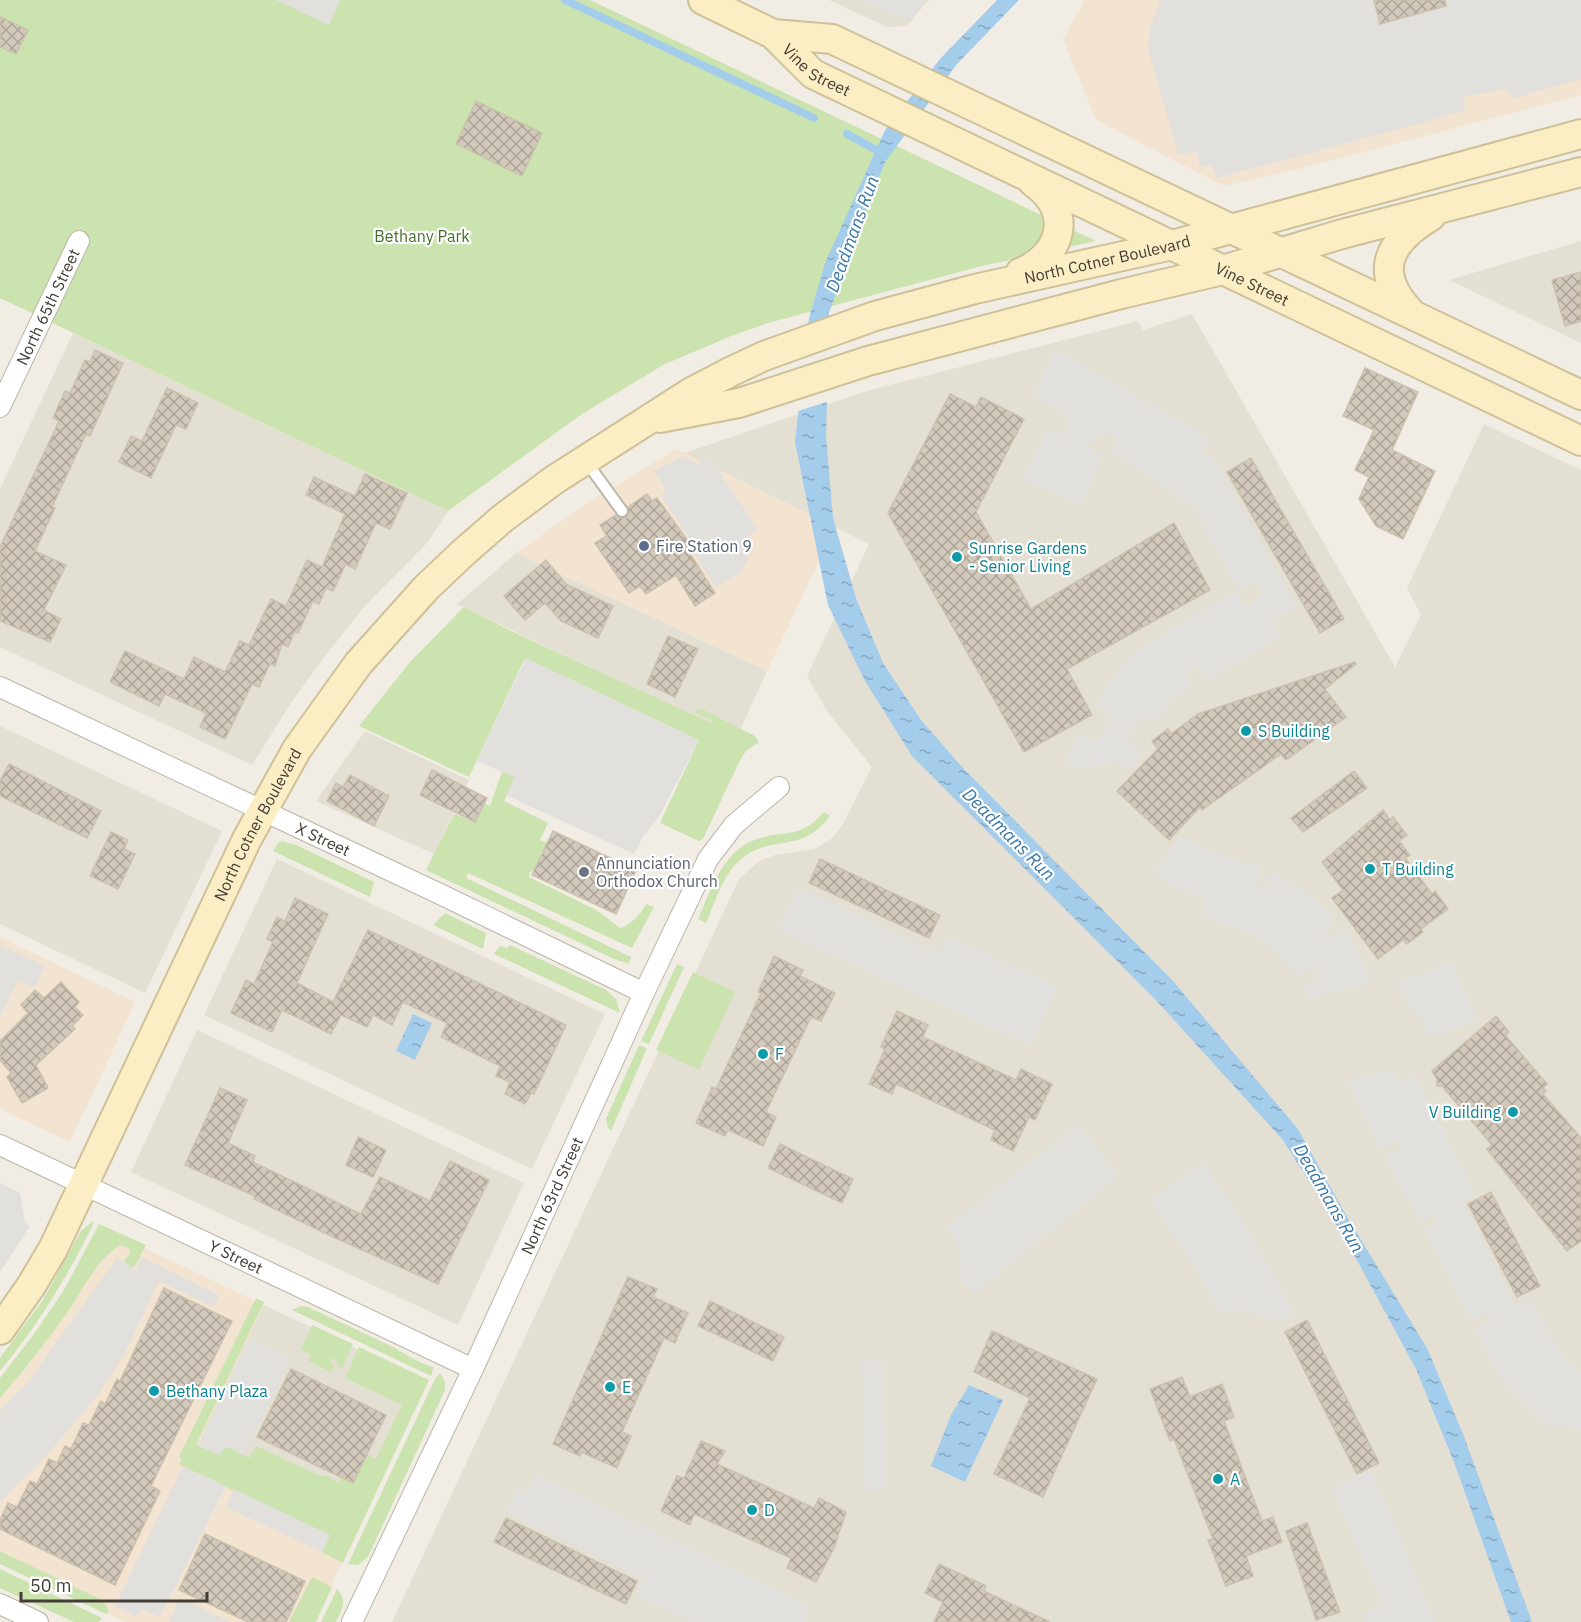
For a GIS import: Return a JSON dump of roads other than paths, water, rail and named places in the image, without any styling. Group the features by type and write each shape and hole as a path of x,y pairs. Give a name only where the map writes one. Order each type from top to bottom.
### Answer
{"main road":[{"name":"Vine Street","path":"703,0 773,34 813,74 1581,441"},
{"name":"Vine Street","path":"773,34 832,39 1581,395"},
{"name":"North Cotner Boulevard","path":"0,1330 31,1286 53,1249 247,839 297,749 358,664 388,629 464,552 503,518 585,459 690,393 764,356 875,316 998,284 1172,245 1581,134"},
{"path":"998,284 1042,261 1049,254 1059,234 1058,216 1050,198 1037,184 1019,172"},
{"name":"North Cotner Boulevard","path":"646,420 740,403 868,361 1120,294 1223,270 1446,207 1581,172"},
{"path":"1412,314 1395,294 1389,273 1389,261 1398,242 1405,234 1446,207"}],"street":[{"name":"North 65th Street","path":"0,406 79,241"},
{"name":"X Street","path":"0,687 644,993"},
{"name":"North 63rd Street","path":"352,1622 473,1369 644,993 708,859 734,825 778,787"},
{"name":"Y Street","path":"0,1145 473,1369"},
{"path":"0,1604 39,1622"}],"lane":[{"path":"585,459 622,511"}],"water":[{"name":"Deadmans Run","path":"997,0 1019,0 957,64 885,162 856,235 829,313 826,436 833,518 856,598 883,663 921,720 962,767 1173,981 1298,1129 1347,1217 1427,1348 1463,1434 1532,1622 1511,1622 1454,1462 1416,1369 1347,1242 1283,1140 1155,999 912,756 865,681 828,605 795,442 809,318 825,263 885,130 940,59"},
{"path":"413,1014 432,1023 415,1060 396,1051"},
{"path":"969,1385 1003,1400 965,1482 931,1466 951,1415"}],"waterway":[{"path":"565,0 814,118"},
{"path":"847,134 882,153"}],"place":[{"name":"Fire Station 9","path":"644,546"},
{"name":"Sunrise Gardens - Senior Living","path":"957,557"},
{"name":"S Building","path":"1246,731"},
{"name":"T Building","path":"1370,869"},
{"name":"Annunciation Orthodox Church","path":"584,872"},
{"name":"F","path":"763,1054"},
{"name":"V Building","path":"1513,1112"},
{"name":"E","path":"610,1387"},
{"name":"Bethany Plaza","path":"154,1391"},
{"name":"A","path":"1218,1479"},
{"name":"D","path":"752,1510"}],"park label":[{"name":"Bethany Park","path":"422,236"}]}
